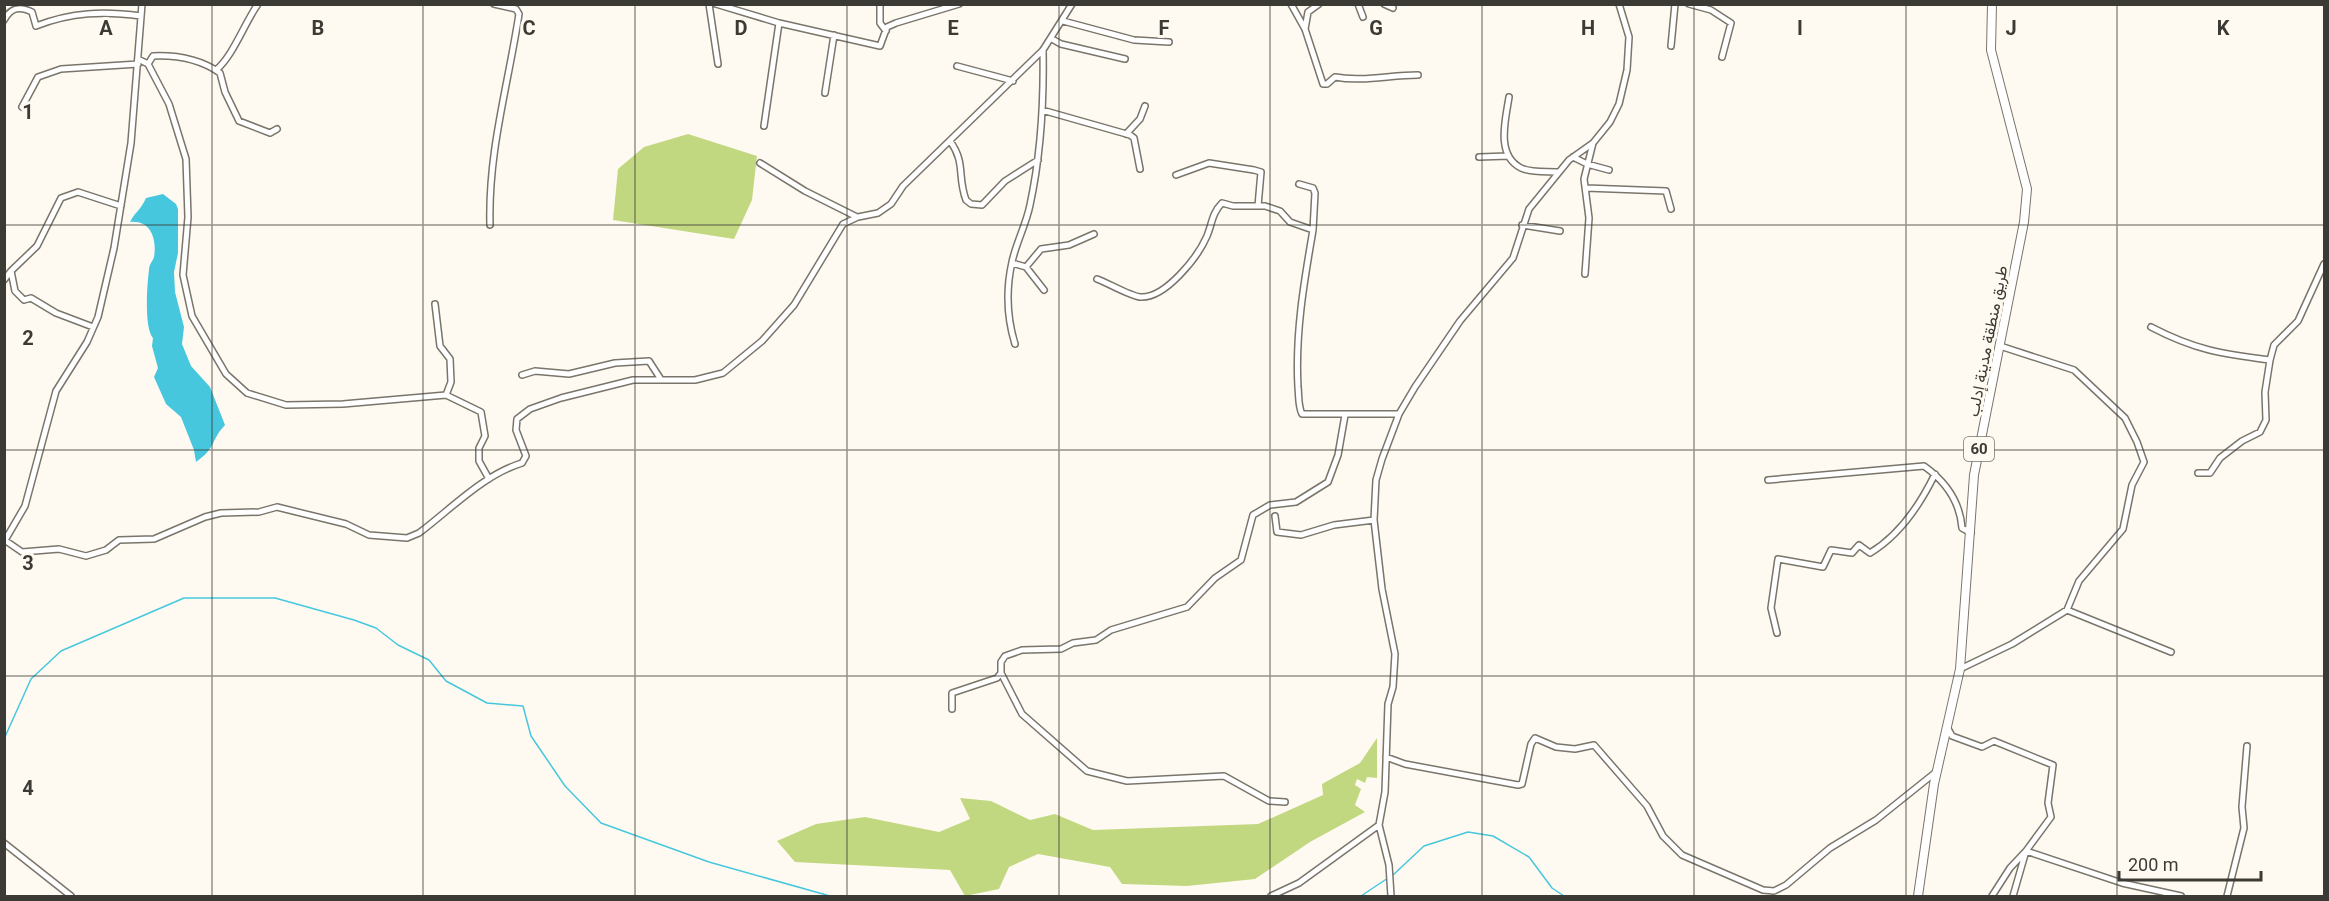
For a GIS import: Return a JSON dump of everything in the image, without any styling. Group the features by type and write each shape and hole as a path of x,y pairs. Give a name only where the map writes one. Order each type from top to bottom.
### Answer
{"main road":[{"name":"طريق منطقة مدينة إدلب","path":"1918,897 1937,771 1960,669 1974,476 2024,222 2027,189 1991,50 1992,5"}],"street":[{"path":"142,4 131,143 114,248 98,316 87,342 56,391 25,506 5,541 22,552 59,549 86,555 106,550 119,540 154,539 205,517 221,513 259,512 277,507 346,524 369,536 407,538 419,533 489,479 507,468 522,463 526,456 516,430 517,419 530,409 633,380 660,378 695,380 723,373 747,354 762,341 794,305 843,224 857,217 878,213 891,204 903,186 1044,50 1072,4"},
{"path":"216,70 224,64 243,26 258,4"},
{"path":"490,225 491,156 510,74 519,14 516,9 494,4"},
{"path":"709,4 718,64"},
{"path":"716,4 779,23 880,46 886,31 896,23 959,4"},
{"path":"880,4 880,23 886,31"},
{"path":"1291,4 1305,29 1321,80 1325,85 1335,77 1354,80 1382,75 1418,75"},
{"path":"1305,29 1308,12 1319,4"},
{"path":"1358,4 1363,17"},
{"path":"1384,4 1393,8"},
{"path":"1391,897 1389,865 1379,825 1385,792 1388,704 1393,687 1395,654 1382,589 1374,520 1376,480 1399,414 1460,321 1513,258 1528,209 1573,157 1593,142 1610,122 1620,104 1626,81 1629,37 1619,4"},
{"path":"1671,46 1675,4"},
{"path":"1689,4 1711,10 1731,23 1722,57"},
{"path":"4,20 9,12 17,8 33,12 36,26 73,14 91,11 141,16"},
{"path":"1063,21 1134,40 1169,42"},
{"path":"764,126 779,23"},
{"path":"825,93 834,35"},
{"path":"1052,39 1061,44 1125,59"},
{"path":"1015,344 1007,319 1012,263 1030,207 1038,160 1044,50"},
{"path":"148,64 153,56 173,55 207,64 220,73 225,92 239,121 270,133 277,129"},
{"path":"22,107 38,77 61,69 138,62 148,64"},
{"path":"148,64 169,104 186,159 188,217 183,275 192,316 226,374 247,393 286,405 343,404 446,395 481,412 484,436 479,448 479,461 489,479"},
{"path":"957,66 1013,81"},
{"path":"1509,97 1505,130 1505,146 1508,156 1522,168 1559,172"},
{"path":"1126,134 1140,119 1145,106"},
{"path":"1042,110 1134,138 1140,169"},
{"path":"950,141 961,158 961,180 966,200 976,206 982,205 1005,181 1038,160"},
{"path":"1585,274 1588,218 1587,165 1593,142"},
{"path":"1479,156 1508,156"},
{"path":"1573,157 1587,165 1609,170"},
{"path":"760,163 805,191 857,217"},
{"path":"1176,175 1209,163 1261,172 1258,206"},
{"path":"1299,184 1313,188 1315,193 1313,230 1300,305 1296,373 1299,408 1302,414 1308,416 1399,414"},
{"path":"1586,188 1666,191 1671,209"},
{"path":"4,280 37,246 61,198 78,192 121,206"},
{"path":"1097,279 1140,297 1161,292 1170,286 1203,244 1214,211 1222,203 1233,206 1258,206 1280,211 1290,222 1313,230"},
{"path":"1522,225 1560,231"},
{"path":"1026,267 1041,249 1069,245 1094,234"},
{"path":"1012,263 1026,267 1044,290"},
{"path":"2198,473 2210,473 2228,452 2242,441 2260,432 2266,420 2265,392 2274,345 2298,321 2325,264"},
{"path":"11,271 15,291 24,300 31,298 56,313 93,327"},
{"path":"435,304 440,346 450,359 452,382 446,395"},
{"path":"2151,327 2182,343 2212,353 2270,360"},
{"path":"1960,669 2012,644 2067,610 2079,581 2122,529 2132,485 2144,462 2125,418 2074,370 2000,346"},
{"path":"522,375 535,370 570,374 615,363 649,361 660,378"},
{"path":"1285,802 1269,801 1224,776 1127,781 1087,771 1022,714 1001,673 1001,662 1005,656 1022,650 1062,649 1073,643 1096,640 1111,630 1187,607 1215,578 1241,560 1253,515 1257,511 1270,505 1296,502 1328,482 1338,454 1345,415"},
{"path":"1768,480 1924,466 1935,474 1947,488 1961,514 1962,528 1971,533"},
{"path":"1777,633 1771,608 1778,559 1823,567 1831,550 1852,553 1859,545 1870,553 1889,542 1923,498 1935,474"},
{"path":"1275,516 1277,531 1301,535 1334,525 1374,520"},
{"path":"2067,610 2171,652"},
{"path":"952,709 952,693 985,683 1001,673"},
{"path":"1947,727 1952,736 1982,747 1994,741 2053,765 2048,803 2051,817 2026,851 2010,868 1992,897"},
{"path":"1386,757 1405,764 1518,786 1522,784 1531,744 1535,738 1556,747 1575,748 1594,745 1647,806 1663,836 1682,855 1738,881 1763,890 1774,891 1786,885 1830,848 1876,819 1937,771"},
{"path":"2228,897 2244,828 2242,807 2247,746"},
{"path":"1271,897 1299,883 1379,825"},
{"path":"4,843 71,897"},
{"path":"2013,897 2026,851"},
{"path":"2026,851 2122,883 2181,897"}],"green space":[{"path":"688,134 757,156 752,200 734,239 613,220 618,169 644,147"},
{"path":"1377,738 1377,778 1367,777 1365,783 1357,779 1355,785 1361,789 1355,805 1365,812 1310,842 1255,879 1187,886 1122,884 1110,867 1038,854 1009,867 999,889 965,896 950,870 795,862 777,841 816,824 865,817 939,832 970,819 960,798 991,801 1030,820 1055,814 1093,830 1258,824 1323,795 1322,784 1360,763"}],"water":[{"path":"163,194 176,204 178,209 178,253 174,272 175,292 184,327 182,344 191,366 210,387 225,425 207,452 196,462 194,450 181,417 166,404 154,377 158,368 152,346 153,338 148,325 147,306 149,268 155,250 153,237 148,227 137,222 130,222 146,198"}],"waterway":[{"path":"4,739 31,679 61,651 184,598 275,598 376,628 398,645 429,660 446,681 487,703 523,706 531,736 565,786 601,823 709,862 830,896"},
{"path":"1393,875 1424,846 1468,832 1493,836 1529,857 1552,888 1564,896"},
{"path":"1361,896 1388,878"}]}
